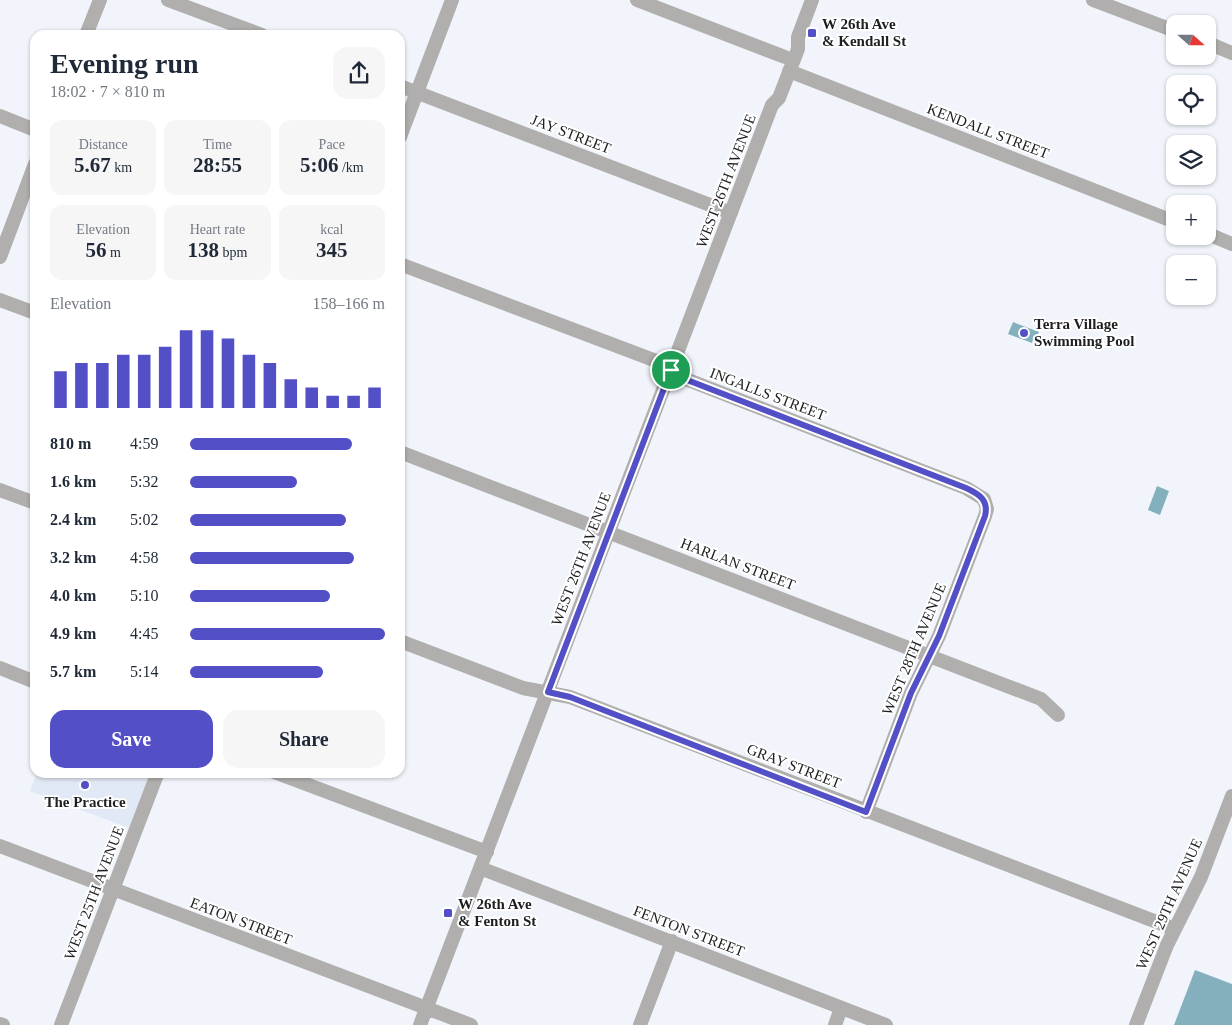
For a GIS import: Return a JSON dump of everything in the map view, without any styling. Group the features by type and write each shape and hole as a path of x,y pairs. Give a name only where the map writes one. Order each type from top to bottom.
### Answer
{"street":[{"path":"88,30 100,0"},
{"path":"168,0 249,30"},
{"path":"405,124 452,0"},
{"path":"637,0 785,57"},
{"name":"WEST 26TH AVENUE","path":"420,1025 772,105 779,98 798,49 798,37 812,0"},
{"path":"1093,0 1166,28"},
{"name":"WEST 26TH AVENUE","path":"772,105 770,94 789,45 798,37"},
{"path":"1216,46 1232,53"},
{"name":"KENDALL STREET","path":"789,71 1166,218"},
{"name":"JAY STREET","path":"405,88 731,213"},
{"path":"0,116 30,128"},
{"path":"0,257 30,177"},
{"path":"1216,237 1232,244"},
{"name":"INGALLS STREET","path":"405,266 659,362 682,378 966,488 984,499"},
{"path":"0,300 30,311"},
{"name":"HARLAN STREET","path":"405,454 1041,699 1058,716"},
{"path":"0,490 30,501"},
{"name":"WEST 28TH AVENUE","path":"866,812 911,693 939,636 985,516 987,509 984,499"},
{"name":"GRAY STREET","path":"405,643 523,688 570,697 1175,929"},
{"path":"0,668 30,680"},
{"name":"WEST 25TH AVENUE","path":"61,1025 156,778"},
{"path":"290,778 486,852"},
{"name":"WEST 29TH AVENUE","path":"1136,1025 1175,929 1196,888 1232,796"},
{"name":"EATON STREET","path":"0,846 471,1025"},
{"name":"FENTON STREET","path":"480,868 886,1025"},
{"path":"640,1025 672,941"},
{"path":"835,1025 841,1008"}],"shaded area":[{"path":"35,778 149,778 129,828 30,791"}],"water":[{"name":"Terra Village Swimming Pool","path":"1013,322 1039,332 1037,336 1034,336 1032,343 1008,334"},
{"path":"1157,486 1169,491 1160,515 1148,510"},
{"path":"1195,970 1232,984 1232,1025 1174,1025"}],"place":[{"name":"W 26th Ave & Kendall St","path":"812,33"},
{"name":"Terra Village Swimming Pool","path":"1024,333"},
{"name":"The Practice","path":"85,785"},
{"name":"W 26th Ave & Fenton St","path":"448,913"}],"route":[{"path":"671,370 682,378 966,488 984,499 987,509 985,516 939,636 911,693 866,812 570,697 548,692 671,370"}]}
